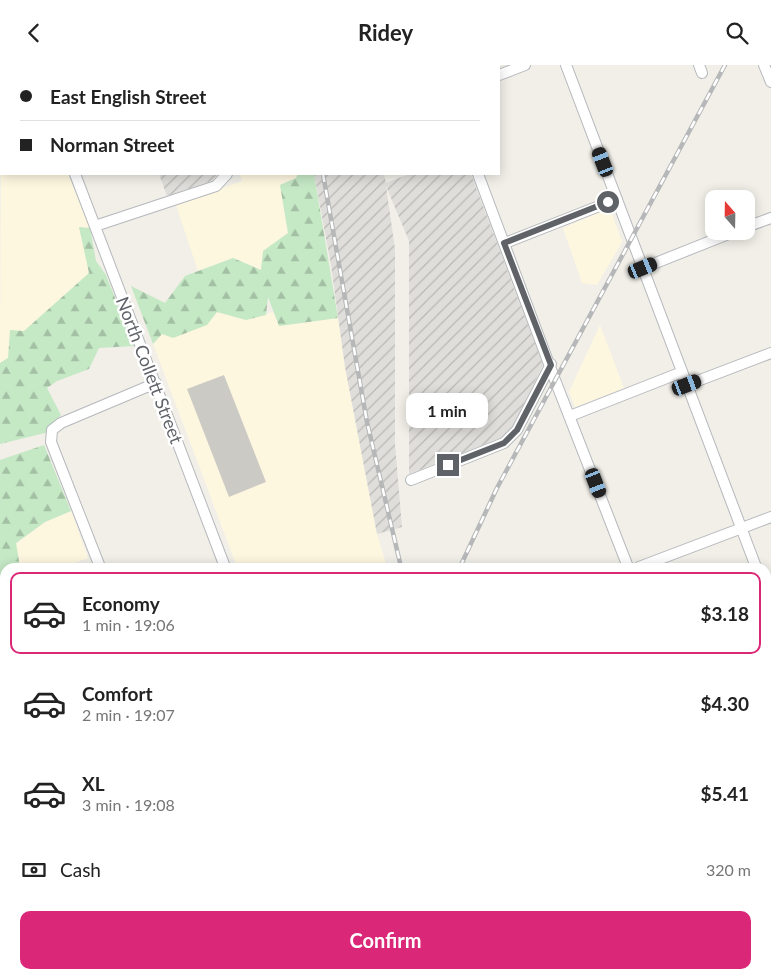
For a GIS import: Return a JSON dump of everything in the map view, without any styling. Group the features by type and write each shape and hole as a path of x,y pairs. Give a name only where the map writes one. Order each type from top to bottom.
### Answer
{"street":[{"path":"500,75 525,65"},
{"path":"566,65 755,563"},
{"path":"764,65 771,82"},
{"name":"North Collett Street","path":"75,175 224,563"},
{"path":"95,226 216,186 227,175"},
{"path":"478,175 626,563"},
{"path":"504,243 617,199"},
{"path":"755,224 771,218"},
{"path":"643,268 713,240"},
{"path":"687,385 771,353"},
{"path":"411,480 504,443 517,430 551,365"},
{"path":"570,416 682,372"},
{"path":"98,563 51,442 52,430 61,423 156,383"},
{"path":"649,563 771,517"}],"shaded area":[{"path":"1,175 68,175 90,228 79,228 90,273 24,331 8,358 0,363"},
{"path":"159,175 218,175 211,181 167,196"},
{"path":"240,175 298,175 297,178 280,185 288,233 263,251 261,270 233,258 198,271 176,205 242,181"},
{"path":"314,175 384,175 386,183 406,175 471,175 543,365 511,430 501,438 409,474 409,241 386,186 395,249 395,444 402,527 377,534 345,367 331,265"},
{"path":"610,208 622,242 597,285 582,283 563,228"},
{"path":"217,312 246,320 273,312 280,326 338,318 345,367 377,534 386,563 235,563 153,344 162,334"},
{"path":"600,325 624,388 575,407 569,392"},
{"path":"71,511 88,558 74,563 19,563 16,544 45,522"}],"green space":[{"path":"298,175 314,175 338,318 279,326 268,297 266,315 246,320 217,312 207,325 173,338 162,334 153,344 131,286 165,303 185,276 233,258 261,270 263,251 288,233 280,185 296,178"},
{"path":"79,227 90,228 96,261 106,275 134,346 99,348 89,369 57,381 47,388 61,415 45,433 0,444 0,363 8,358 10,330 24,331 89,273"},
{"path":"44,445 71,511 45,522 16,543 19,563 0,563 0,460"}],"building":[{"path":"224,375 266,482 229,497 187,389"}],"railway":[{"path":"462,563 497,488 725,65"},
{"path":"323,175 367,422 400,563"}],"route":[{"path":"448,465 504,443 517,430 551,365 504,243 608,202"}]}
